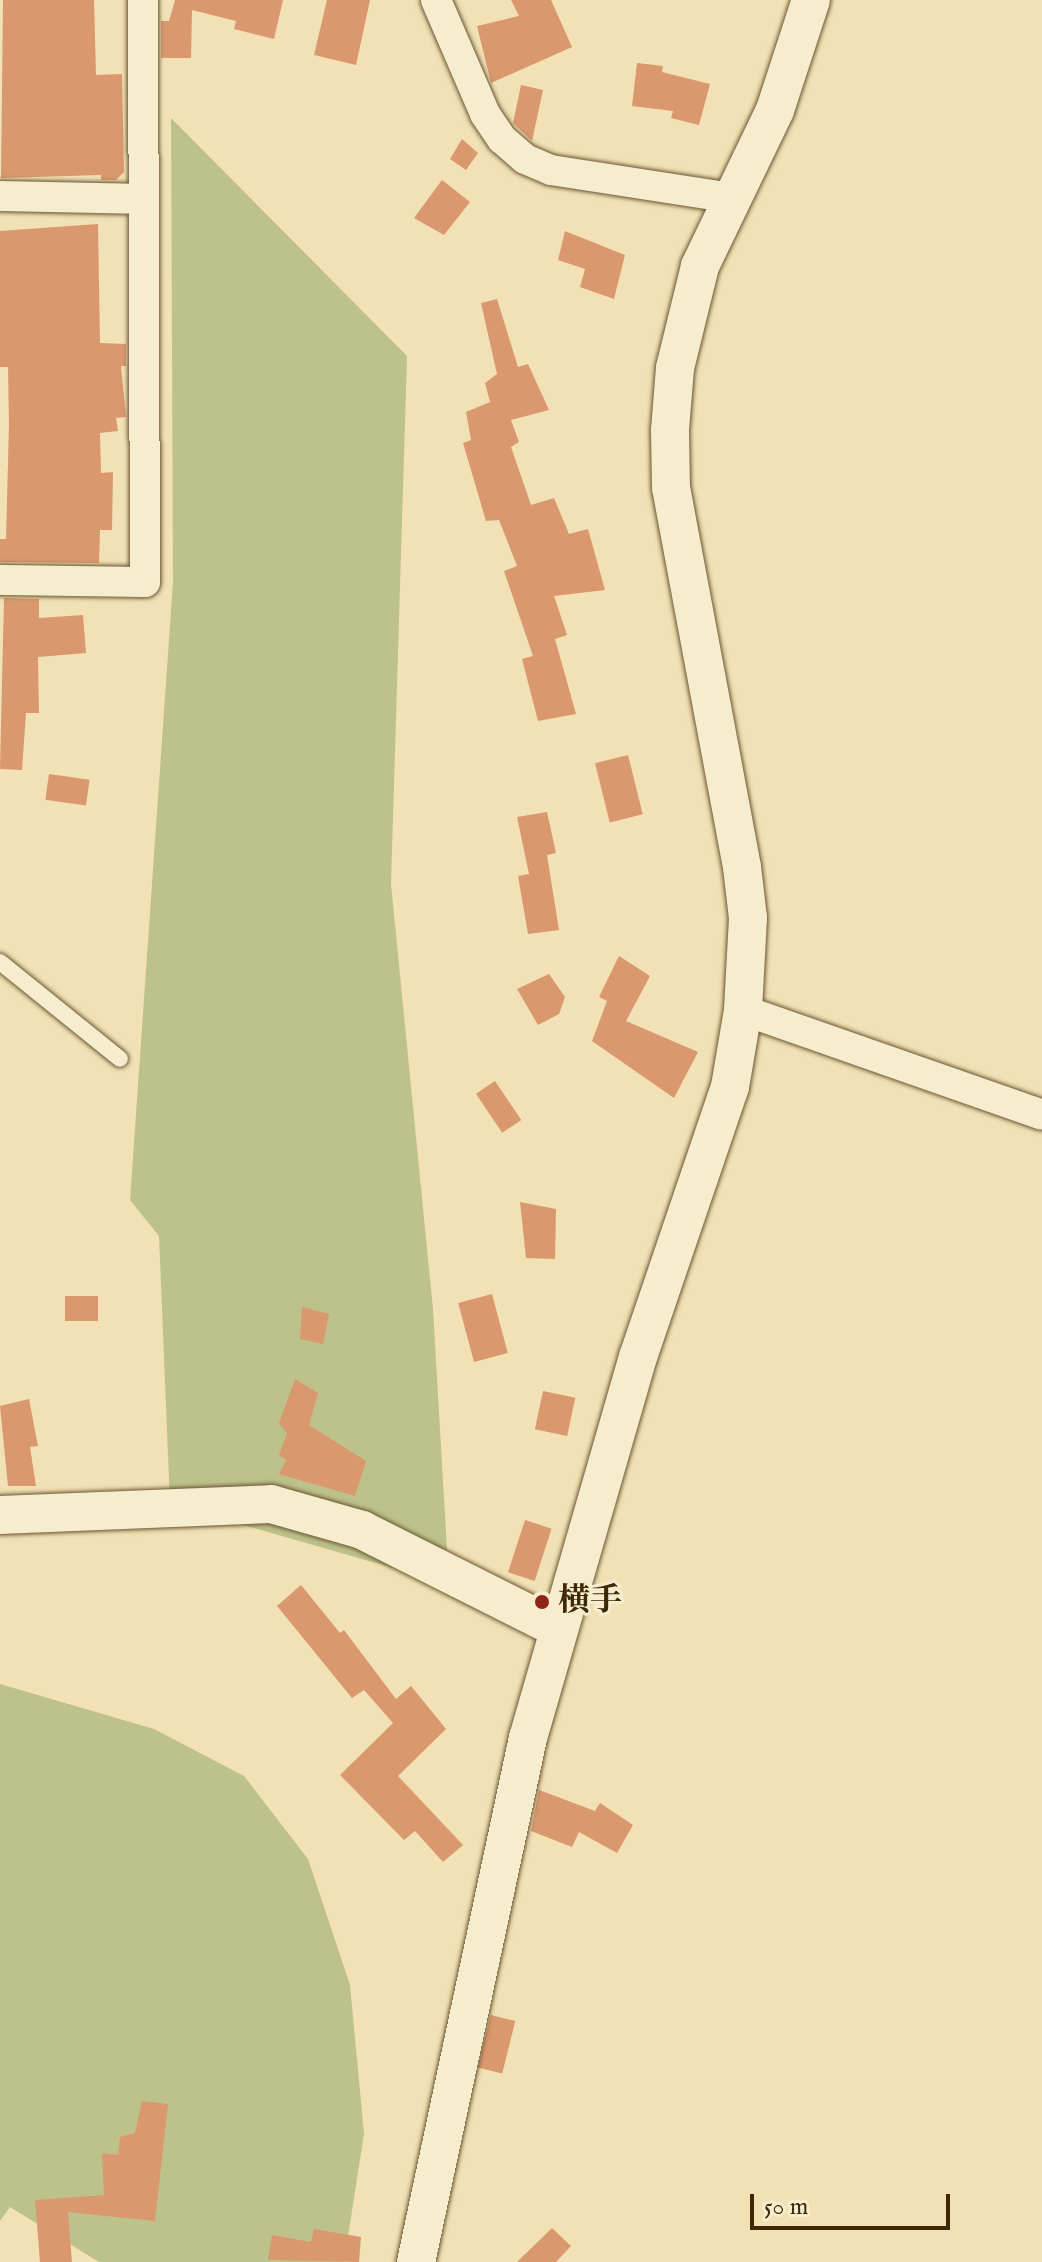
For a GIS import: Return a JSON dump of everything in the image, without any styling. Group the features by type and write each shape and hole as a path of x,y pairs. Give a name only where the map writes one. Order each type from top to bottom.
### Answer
{"street":[{"path":"0,580 145,582 143,0"},
{"path":"436,0 485,114 502,139 525,159 551,170 732,198"},
{"path":"416,2262 528,1738 557,1628 651,1316 730,1087 743,1010 748,918 742,867 681,547 671,459 675,368 685,316 700,266 775,110 811,0"},
{"path":"0,196 144,199"},
{"path":"743,1010 1042,1115"},
{"path":"0,1515 271,1504 362,1530 557,1628"}],"lane":[{"path":"0,962 120,1059"}],"green space":[{"path":"171,118 407,356 391,884 433,1309 449,1584 170,1504 159,1236 130,1200 173,582"},
{"path":"0,1684 154,1729 244,1776 308,1859 350,1985 364,2134 344,2262 99,2262 10,2207 0,2221"}],"building":[{"path":"3,0 94,0 96,75 122,74 124,172 116,180 101,180 101,175 1,178"},
{"path":"175,0 283,0 274,39 234,29 236,21 192,10 191,58 161,58 161,21 169,21"},
{"path":"327,0 370,0 356,65 314,55"},
{"path":"511,0 551,0 572,47 491,83 477,26 519,16"},
{"path":"637,63 663,66 662,72 710,84 699,125 671,118 673,111 632,106"},
{"path":"521,85 543,90 532,141 513,123"},
{"path":"462,139 478,153 466,170 450,159"},
{"path":"442,180 470,202 444,235 414,218"},
{"path":"98,224 100,343 126,344 126,366 121,366 126,417 116,418 118,431 100,433 101,473 113,472 112,530 100,530 99,563 0,562 0,539 6,539 9,425 8,367 0,367 0,231"},
{"path":"565,231 625,255 614,299 580,287 585,269 558,260"},
{"path":"497,299 518,367 528,364 549,410 511,420 519,442 511,447 531,505 554,498 569,534 588,529 605,590 554,596 567,635 555,639 576,714 538,721 522,659 533,656 504,571 517,566 499,520 486,521 463,443 471,440 466,412 490,402 485,383 497,374 481,303"},
{"path":"4,598 39,599 39,618 83,615 86,653 38,657 39,713 26,713 22,770 0,769"},
{"path":"628,755 643,814 610,822 595,763"},
{"path":"49,774 90,780 86,805 45,800"},
{"path":"547,812 556,853 547,855 559,930 528,934 518,876 529,874 517,817"},
{"path":"619,956 650,976 626,1021 698,1052 674,1098 592,1041 607,1001 599,997"},
{"path":"549,974 565,997 559,1014 538,1025 517,989"},
{"path":"495,1081 521,1120 502,1133 476,1094"},
{"path":"520,1202 556,1209 555,1259 526,1258"},
{"path":"492,1294 508,1353 474,1362 458,1303"},
{"path":"65,1296 98,1296 98,1321 65,1321"},
{"path":"302,1307 329,1314 323,1344 300,1339"},
{"path":"295,1379 318,1393 309,1425 366,1461 355,1496 279,1474 286,1460 279,1455 287,1433 279,1423"},
{"path":"543,1391 575,1398 567,1436 535,1429"},
{"path":"29,1399 38,1446 30,1447 36,1486 8,1486 0,1406"},
{"path":"525,1520 552,1529 535,1581 508,1572"},
{"path":"301,1585 340,1633 344,1630 396,1699 411,1686 446,1729 398,1776 463,1845 443,1862 415,1831 404,1840 340,1775 393,1723 364,1690 352,1698 277,1606"},
{"path":"539,1790 595,1811 600,1803 633,1825 617,1853 579,1832 572,1847 531,1831"},
{"path":"491,2015 515,2021 502,2073 478,2067"},
{"path":"142,2101 168,2104 155,2221 68,2212 72,2262 40,2262 35,2200 104,2195 102,2153 118,2155 120,2137 135,2133"},
{"path":"552,2228 571,2246 556,2262 517,2262"},
{"path":"314,2229 361,2237 359,2262 268,2260 272,2235 311,2242"}],"place":[{"name":"横手","path":"542,1602"}]}
